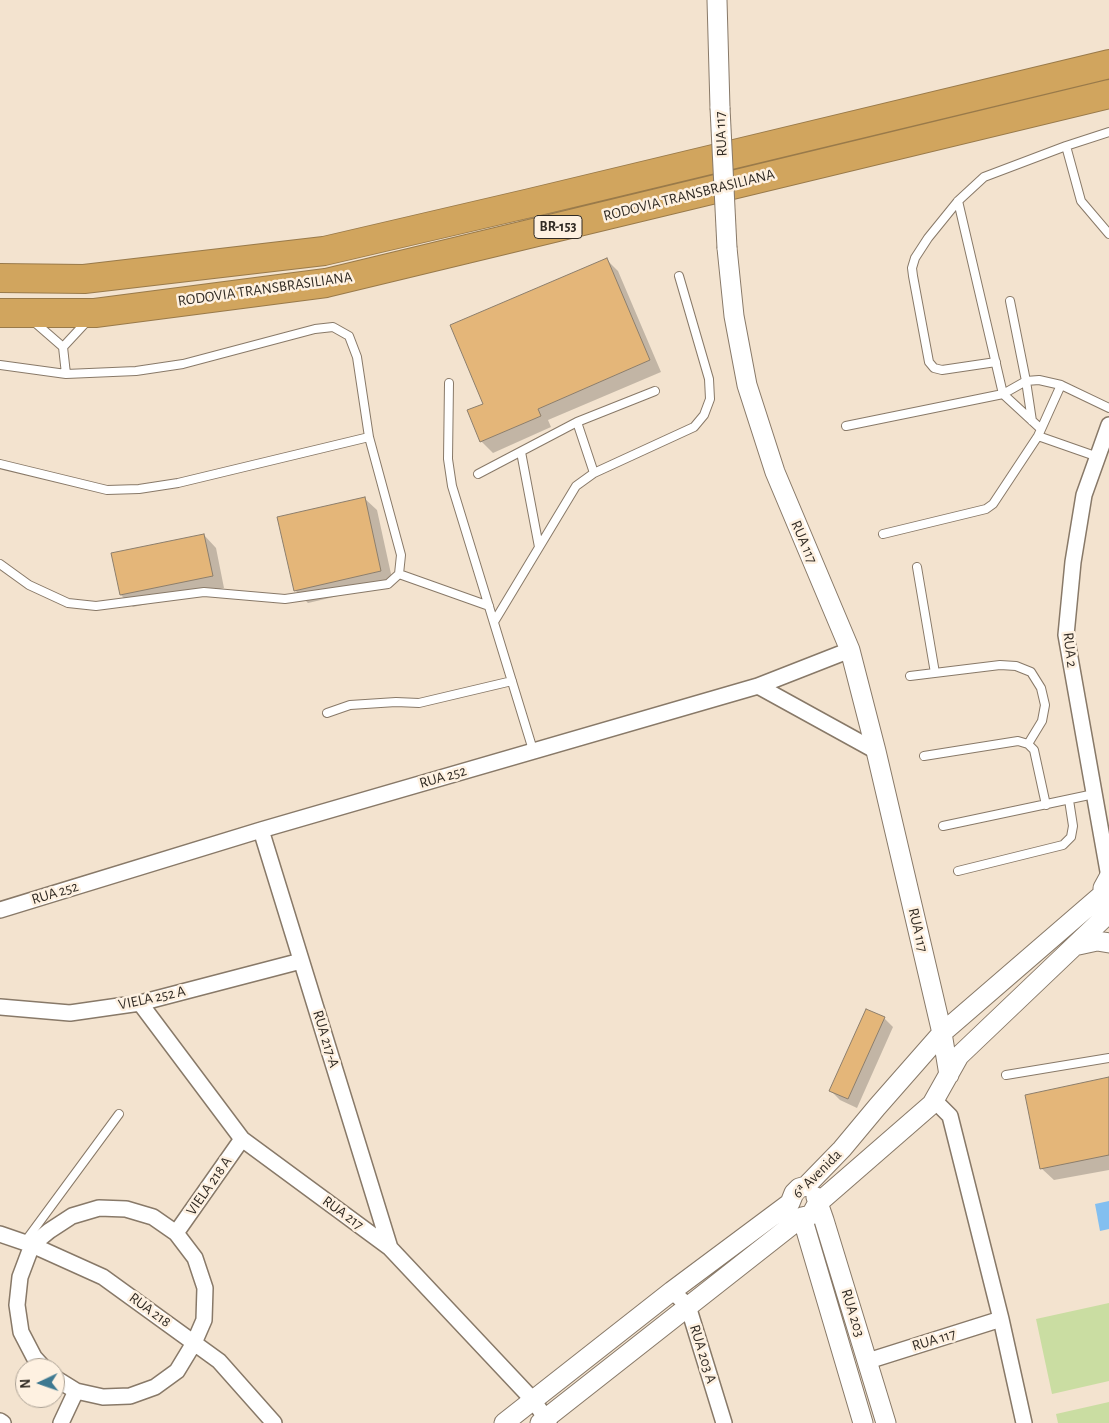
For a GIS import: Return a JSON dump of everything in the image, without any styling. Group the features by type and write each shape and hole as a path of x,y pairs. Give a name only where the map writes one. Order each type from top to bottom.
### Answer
{"highway":[{"name":"RODOVIA TRANSBRASILIANA","path":"0,278 84,279 324,251 1109,64"},
{"name":"RODOVIA TRANSBRASILIANA","path":"13,314 95,313 326,283 1109,94"}],"street":[{"name":"RUA 117","path":"717,0 727,248 734,316 747,385 775,472 850,650 876,751 942,1033 949,1076"},
{"name":"RUA 2","path":"1107,888 1094,794 1066,635 1072,562 1084,495 1109,425"},
{"name":"RUA 252","path":"0,910 261,830 758,686 850,650"},
{"path":"758,686 876,751"},
{"name":"RUA 217-A","path":"261,830 390,1248"},
{"name":"6ª Avenida","path":"796,1210 794,1193 799,1188 806,1186 842,1149 942,1033 1107,888"},
{"name":"6ª Avenida","path":"796,1210 811,1215 817,1204 932,1104 960,1056 1109,913"},
{"path":"1073,946 1097,941 1109,943"},
{"name":"VIELA 252 A","path":"0,1007 70,1013 140,1003 301,961"},
{"name":"RUA 217","path":"140,1003 242,1139 390,1248 533,1400 545,1421"},
{"path":"942,1033 960,1056"},
{"path":"932,1104 939,1105 950,1116 1001,1319 1024,1423"},
{"name":"VIELA 218 A","path":"176,1232 242,1139"},
{"path":"806,1186 815,1191 817,1204"},
{"name":"RUA 203","path":"817,1204 824,1220 886,1423"},
{"path":"35,1358 22,1332 17,1305 20,1277 28,1244 72,1216 99,1208 126,1208 153,1217 176,1232 195,1258 205,1288 204,1320 194,1343 177,1371 155,1387 130,1396 102,1397 76,1391 65,1384"},
{"name":"6ª Avenida","path":"504,1423 672,1291 796,1210"},
{"name":"6ª Avenida","path":"545,1421 688,1306 796,1210"},
{"name":"RUA 203","path":"796,1210 863,1423"},
{"name":"RUA 218","path":"0,1234 103,1276 219,1361 274,1423"},
{"name":"RUA 203 A","path":"672,1291 688,1306 724,1423"},
{"name":"RUA 117","path":"868,1361 1001,1319"},
{"path":"61,1423 76,1391"}],"lane":[{"path":"996,362 942,370 934,368 929,362 912,268 915,258 928,238 958,201 984,176 1109,132"},
{"path":"1066,146 1081,201 1109,234"},
{"path":"958,201 1003,394 1032,421 1039,433 1098,457"},
{"path":"494,622 576,486 594,472 694,427 704,415 710,398 710,379 679,276"},
{"path":"1010,301 1032,421"},
{"path":"66,374 63,347 95,313"},
{"path":"13,314 63,347"},
{"path":"0,365 66,374 136,371 184,364 315,329 333,327 349,336 357,357 368,436 401,555 399,574 388,584 285,599 204,592 96,606 68,603 29,584 0,564"},
{"path":"846,426 1003,394 1026,381 1039,380 1061,385 1109,408"},
{"path":"449,383 448,459 452,486 533,750"},
{"path":"882,534 986,509 993,504 1039,433 1061,385"},
{"path":"478,474 577,422 655,391"},
{"path":"577,422 594,472"},
{"path":"0,464 107,490 139,489 178,483 368,436"},
{"path":"521,452 539,547"},
{"path":"917,567 935,673"},
{"path":"399,574 489,606"},
{"path":"910,676 1000,665 1016,666 1031,672 1041,688 1044,705 1042,721 1028,744"},
{"path":"327,713 350,705 396,702 419,703 512,681"},
{"path":"924,756 1018,741 1028,744 1034,750 1046,805"},
{"path":"943,826 1094,794"},
{"path":"958,871 1063,845 1071,837 1073,826 1069,800"},
{"path":"1006,1075 1109,1058"},
{"path":"28,1244 119,1114"}],"green space":[{"path":"1109,1303 1109,1381 1052,1394 1036,1319"},
{"path":"1109,1402 1109,1423 1058,1423 1056,1414"}],"water":[{"path":"1109,1201 1109,1229 1100,1231 1095,1204"}],"building":[{"path":"607,258 650,360 538,409 541,416 480,442 467,410 483,404 450,325"},
{"path":"365,497 381,571 294,591 277,517"},
{"path":"204,534 213,576 120,595 111,553"},
{"path":"866,1009 885,1017 848,1099 829,1091"},
{"path":"1109,1077 1109,1155 1040,1169 1025,1095"}]}
